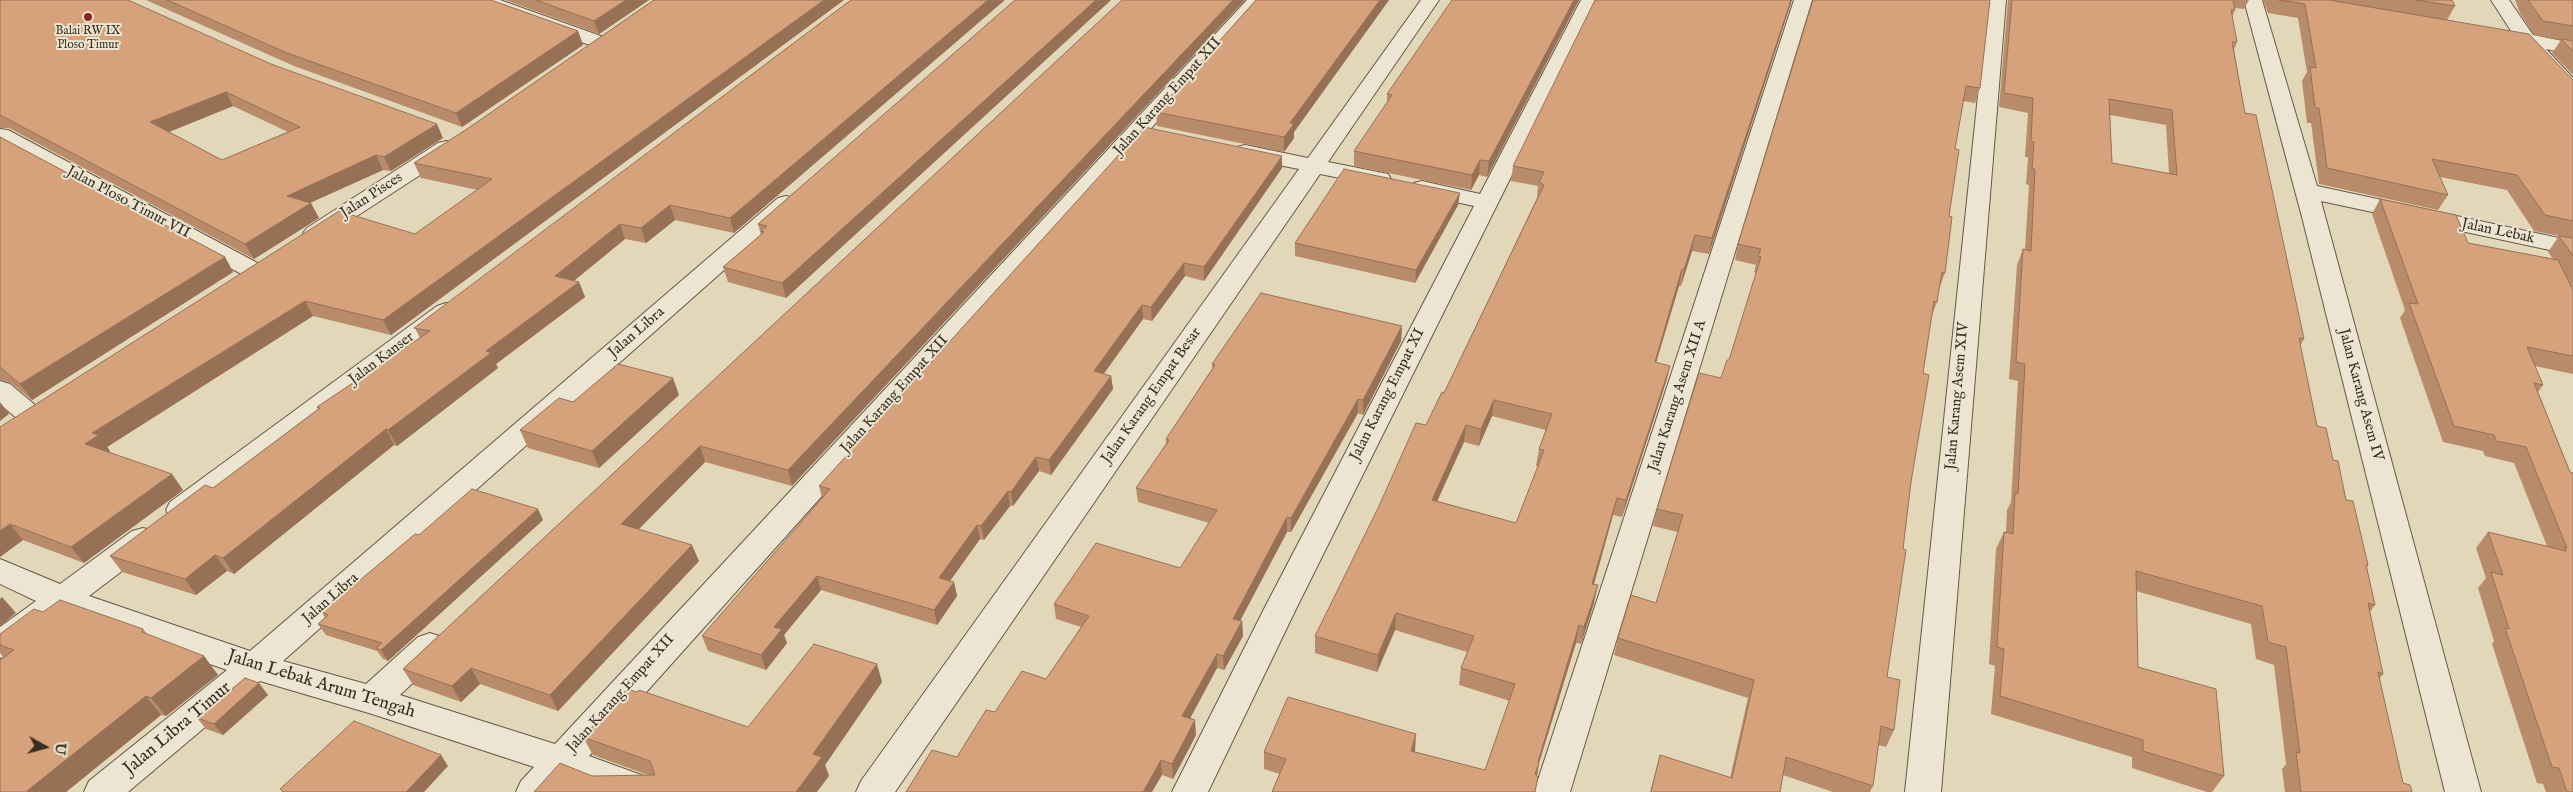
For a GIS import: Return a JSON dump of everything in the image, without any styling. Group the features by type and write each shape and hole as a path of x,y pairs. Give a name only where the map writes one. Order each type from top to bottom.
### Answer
{"street":[{"path":"482,0 602,43"},
{"name":"Jalan Karang Empat XII","path":"534,792 560,761 1147,132 1257,0"},
{"name":"Jalan Karang Empat Besar","path":"874,792 1430,0"},
{"name":"Jalan Karang Empat XI","path":"1190,792 1486,202 1590,0"},
{"name":"Jalan Karang Asem XII A","path":"1552,792 1803,0"},
{"name":"Jalan Karang Asem XIV","path":"1923,792 1996,0"},
{"name":"Jalan Karang Asem IV","path":"2253,0 2306,191 2463,792"},
{"path":"2500,0 2526,40 2573,90"},
{"path":"577,60 621,30"},
{"path":"2487,33 2573,49"},
{"name":"Jalan Pisces","path":"297,245 464,137 440,128"},
{"name":"Jalan Ploso Timur VII","path":"0,134 264,266 231,288"},
{"path":"1225,148 1486,202"},
{"name":"Jalan Libra","path":"255,666 803,187"},
{"name":"Jalan Lebak","path":"2306,191 2573,248"},
{"name":"Jalan Kanser","path":"0,645 461,300"},
{"path":"0,390 39,410 8,430"},
{"name":"Jalan Lebak Arum Tengah","path":"0,571 63,599 255,666 372,700 560,761 645,792"},
{"path":"372,700 446,632"},
{"name":"Jalan Libra Timur","path":"102,792 255,666"}],"building":[{"path":"0,0 128,0 271,64 437,124 384,157 376,155 287,196 311,203 245,244 0,115","holes":["226,92 300,127 222,160 150,122"]},
{"path":"167,0 491,0 578,31 456,113 287,53"},
{"path":"536,0 626,0 594,21"},
{"path":"654,0 824,0 383,320 305,301 92,433 99,435 85,444 172,474 71,547 10,524 0,531 0,427 339,211 415,234 492,179 414,163 467,129"},
{"path":"851,0 988,0 730,218 670,205 641,228 620,224 555,276 579,282 486,351 491,353 388,430 386,429 223,558 215,555 185,579 110,556 205,485 213,488 320,408 317,407 430,331 414,328"},
{"path":"1015,0 1096,0 782,283 723,267 764,232 761,231 767,226 758,224"},
{"path":"1122,0 1233,0 788,470 700,446 621,524 692,545 550,695 471,668 452,686 403,669"},
{"path":"1256,0 1380,0 1290,123 1294,124 1284,137 1156,112"},
{"path":"1452,0 1574,0 1489,161 1480,160 1472,175 1354,151 1392,95 1387,94"},
{"path":"1595,0 1791,0 1712,238 1695,235 1684,270 1682,269 1655,362 1670,366 1626,500 1617,498 1592,584 1598,585 1584,627 1579,625 1538,762 1535,774 1538,777 1535,792 1272,792 1286,759 1264,752 1288,697 1416,734 1411,751 1485,770 1515,684 1461,668 1474,636 1396,613 1378,655 1315,636 1379,506 1416,423 1426,425 1442,392 1444,393 1544,185 1539,182 1544,172 1513,166","holes":["1494,400 1552,414 1539,449 1544,450 1516,523 1432,500 1466,425 1481,429"]},
{"path":"1813,0 1990,0 1980,88 1966,86 1955,149 1959,150 1949,216 1952,217 1945,273 1942,272 1937,302 1934,301 1923,373 1929,375 1911,482 1903,549 1906,550 1887,677 1900,680 1894,730 1881,726 1873,786 1786,757 1780,792 1651,792 1660,755 1732,778 1754,680 1618,638 1631,595 1656,603 1683,515 1657,509 1699,373 1721,378 1727,360 1729,360 1761,257 1758,256 1761,249 1738,244"},
{"path":"2012,0 2233,0 2235,10 2231,10 2237,42 2232,42 2245,113 2256,115 2304,339 2299,338 2317,426 2326,428 2333,460 2338,461 2346,500 2353,501 2375,605 2368,603 2383,674 2378,672 2403,783 2410,785 2412,792 2301,792 2296,752 2300,753 2286,647 2268,642 2262,606 2136,571 2138,667 2216,689 2224,776 2143,751 2143,740 2000,696 2004,649 1997,647 2004,532 2013,534 2015,493 2018,494 2025,364 2016,362 2023,249 2031,251 2035,169 2032,169 2034,142 2031,141 2033,98 2004,93","holes":["2109,99 2172,110 2177,175 2112,163"]},
{"path":"2279,0 2329,0 2529,34 2573,80 2573,221 2545,215 2517,175 2432,159 2448,195 2327,168 2319,108 2315,108 2310,67 2316,68 2305,4"},
{"path":"2416,0 2452,0 2455,6"},
{"path":"2528,0 2573,0 2573,26 2543,21"},
{"path":"2561,39 2573,41 2573,51"},
{"path":"1144,127 1282,156 1204,267 1184,263 1151,307 1142,305 1094,371 1111,376 1049,460 1036,457 1011,492 1008,491 981,526 977,525 939,578 954,582 934,610 817,576 774,627 782,629 761,655 702,636 830,489 819,486"},
{"path":"0,137 225,257 20,384 0,367"},
{"path":"1344,169 1460,193 1416,270 1295,243"},
{"path":"2380,199 2456,215 2468,243 2558,260 2573,290 2573,356 2527,347 2543,385 2534,383 2570,472 2573,473 2573,792 2567,792 2559,768 2552,767 2505,628 2509,629 2491,572 2503,575 2488,532 2566,551 2565,547 2567,548 2526,447 2496,441 2494,435 2454,426 2409,303 2418,304"},
{"path":"2559,236 2573,238 2573,256"},
{"path":"1261,293 1402,326 1363,400 1358,399 1291,518 1287,517 1233,619 1242,621 1223,656 1217,654 1182,716 1195,720 1172,764 1161,760 1143,792 906,792 932,750 957,757 986,710 995,712 1022,671 1046,679 1089,616 1054,604 1096,543 1180,568 1217,510 1136,488 1169,440 1166,439 1215,365 1212,364"},
{"path":"618,364 673,378 592,451 520,430 559,398 573,402"},
{"path":"472,489 538,509 381,650 376,648 382,643 318,624 328,615 322,612 415,534 419,535"},
{"path":"60,600 143,629 142,632 204,656 151,698 146,696 27,791 30,792 0,792 0,660 14,650 0,645 0,634 34,609 43,612"},
{"path":"814,644 877,664 813,754 822,757 796,792 534,792 560,763 592,776 655,775 650,761 583,737 627,689 637,692 639,690 748,727"},
{"path":"245,678 259,683 214,724 197,718"},
{"path":"354,721 441,755 406,792 282,792 280,789"}],"place":[{"name":"Balai RW IX Ploso Timur","path":"88,17"}]}
